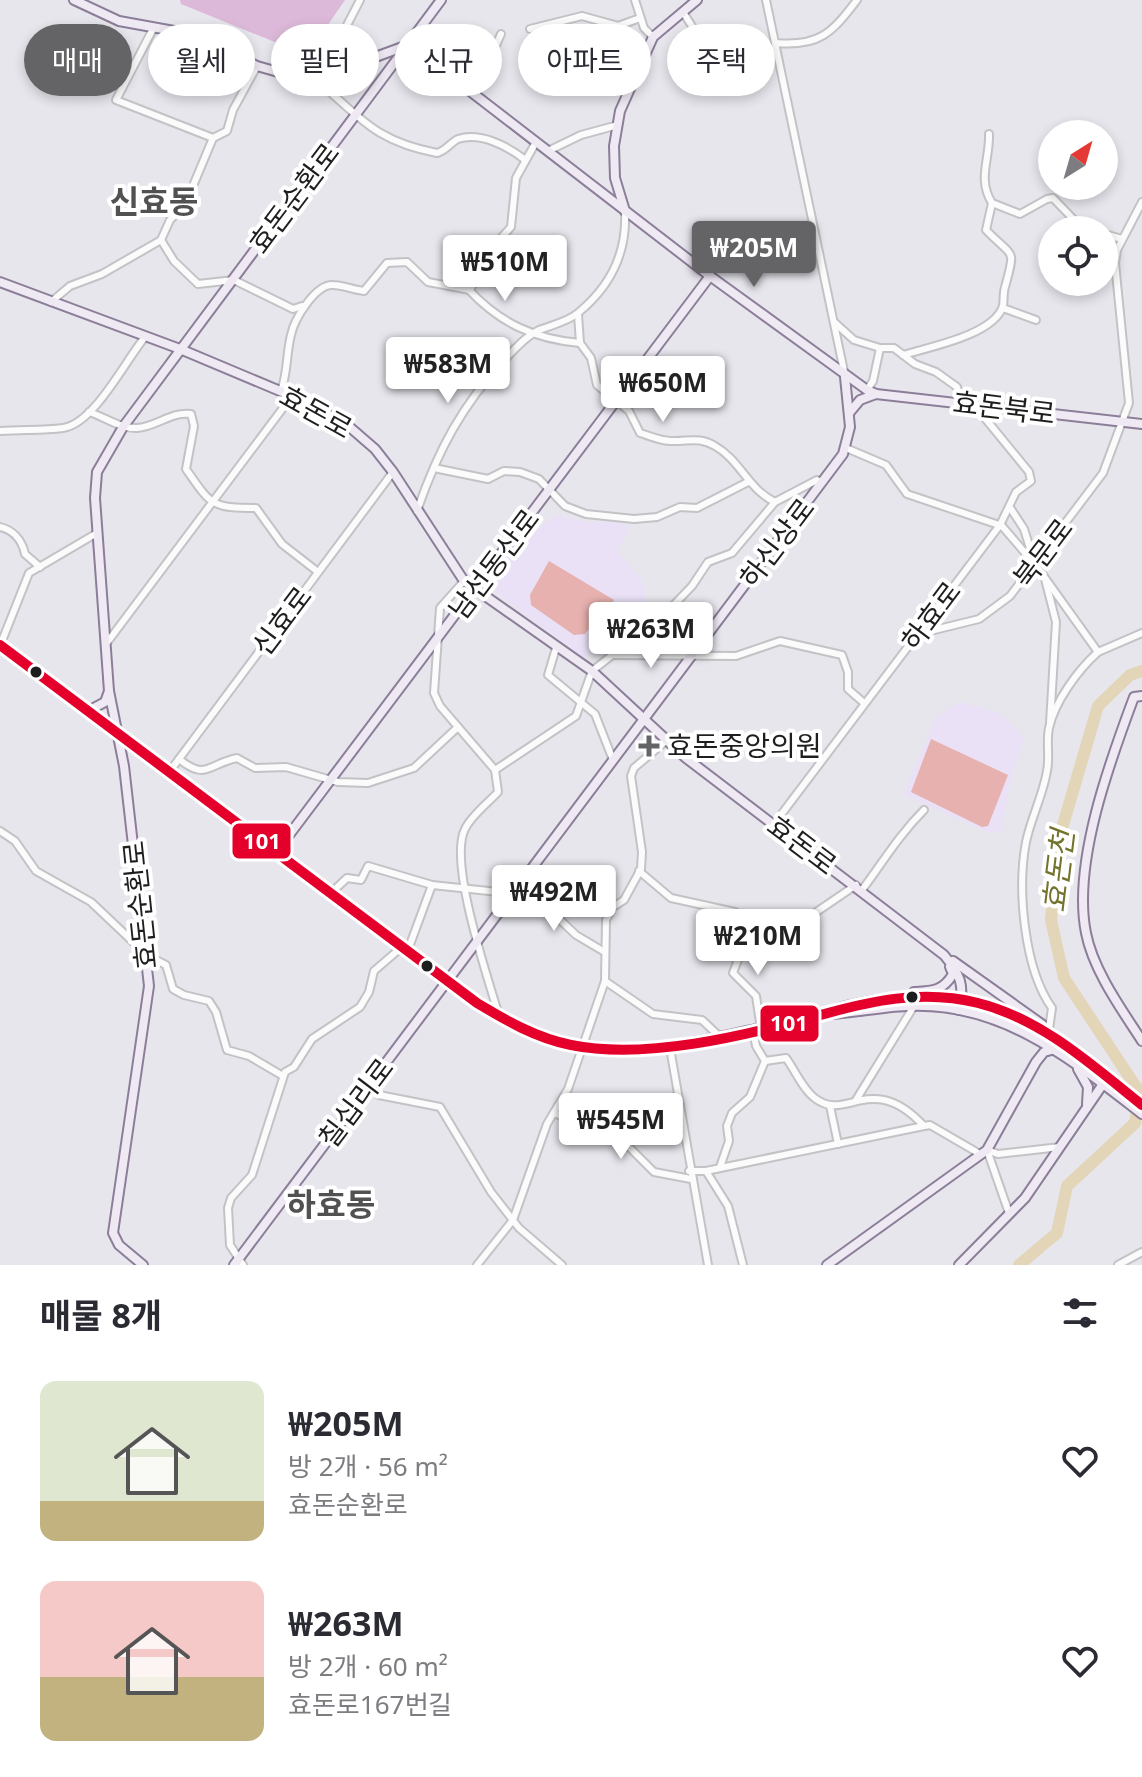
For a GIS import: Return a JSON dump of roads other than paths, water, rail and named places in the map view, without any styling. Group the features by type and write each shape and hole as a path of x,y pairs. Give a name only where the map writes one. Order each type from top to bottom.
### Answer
{"street":[{"path":"74,0 119,21 148,26"},
{"path":"348,24 360,0"},
{"name":"효돈순환로","path":"424,24 441,0"},
{"path":"635,0 640,18 653,37"},
{"path":"417,511 462,411 532,334 578,314 615,271 621,259 625,212 615,178 614,146 620,111 653,37 697,0"},
{"name":"하신상로","path":"766,0 770,24"},
{"path":"775,46 805,44 824,35 842,22 857,0"},
{"path":"683,12 691,24"},
{"path":"545,24 582,16 611,24"},
{"path":"624,24 640,18"},
{"path":"148,39 116,100 213,138"},
{"name":"하신상로","path":"447,979 846,448 850,412 845,377 775,51"},
{"name":"효돈순환로","path":"143,1265 119,1245 113,1233 149,986 124,766 109,691 97,533 97,472 123,427 395,63"},
{"path":"51,302 70,286 102,274 161,240 170,220 185,205 213,138 227,131 233,110 257,66 271,70"},
{"path":"335,96 355,117"},
{"path":"476,96 845,377 872,392"},
{"name":"효돈순환로","path":"355,117 375,132 425,151 443,152 458,139 494,141 508,146 524,159"},
{"path":"548,151 581,135 618,125"},
{"path":"903,355 984,328 1003,308 1003,291 1013,267 1012,255 986,230 992,203 982,177 990,152 989,134"},
{"path":"470,290 492,248 511,227 516,178 536,142"},
{"path":"992,203 1020,214 1053,198 1070,216"},
{"path":"1118,238 1122,239 1142,202"},
{"name":"북문로","path":"918,634 979,619 1010,596 1103,473 1129,403 1115,263 1122,239"},
{"path":"161,240 174,261 198,284 234,280"},
{"path":"281,391 288,373 291,333 302,306 319,288 331,284 364,291 387,263 407,262 428,282 470,290 495,315 532,334 580,343"},
{"name":"남선동산로","path":"277,851 710,276"},
{"name":"효돈순환로","path":"234,280 293,309 302,306"},
{"name":"효돈로","path":"0,282 180,349 281,391 345,423 375,449 393,472 464,581 592,671 686,758 944,955 960,975 960,1005"},
{"path":"1003,308 1036,320"},
{"path":"578,314 580,343 591,358 597,385 629,411 640,433 666,441 695,438 715,446 738,466 762,496 775,502"},
{"path":"834,321 854,340 880,348 894,348 957,387 962,404"},
{"path":"0,431 66,428 89,412 145,337"},
{"path":"872,392 880,348"},
{"path":"850,412 872,392"},
{"name":"효돈북로","path":"872,392 1142,424"},
{"path":"106,644 292,396"},
{"name":"하효로","path":"774,824 1000,525 1011,509 1016,492 1032,477 984,417 983,407"},
{"path":"89,412 123,427 159,425 184,413 191,414 194,426 186,469 211,504 220,508 256,508 282,544 318,572"},
{"path":"846,448 886,465 907,494 1000,525 1035,564 1098,652"},
{"path":"434,468 488,479 504,471 520,472 551,488 565,506 586,514 634,519 657,517 680,507 697,508 748,482"},
{"name":"신효로","path":"170,771 393,472"},
{"path":"495,770 576,716 592,671 668,611 692,586 708,562 732,553 775,502 817,480 821,483"},
{"path":"1011,509 1024,529 1035,564"},
{"path":"0,527 9,529 23,544 25,554 40,567"},
{"path":"97,533 29,573 0,646 500,1019 538,1036 581,1049 627,1051 670,1048 821,1015 960,1005 1028,1032 1142,1105"},
{"path":"1044,576 1056,622 1047,773 1026,843 1025,867 1031,959 1039,989 1052,1008 1049,1029"},
{"path":"464,581 440,608 434,693 495,770 498,792 465,829 461,849 462,887 500,1019"},
{"path":"1049,729 1082,666 1098,652 1142,633"},
{"path":"611,655 736,656 780,641 842,655 848,672 848,689 864,703"},
{"path":"556,648 548,675 595,714 613,760"},
{"path":"88,711 105,702 109,691"},
{"path":"1142,696 1134,697 1092,822 1085,925 1093,952 1142,1041"},
{"path":"179,759 194,771 206,771 237,758 255,768 286,767 330,780 368,783 414,768 458,727"},
{"path":"477,1265 513,1220 554,1113 568,1089 605,981 603,951 606,920 613,907 624,900 639,871 642,852 631,776 634,768 667,740"},
{"name":"효돈로","path":"859,888 889,854 896,838 924,810"},
{"path":"0,831 15,841 36,871 91,902 148,956 166,965 173,989 209,1001 216,1012 227,1050 249,1056 283,1076"},
{"path":"331,893 347,878 361,880 368,866 432,885 535,896 576,935 603,951"},
{"path":"639,871 671,898 735,912 759,928 787,932 859,888"},
{"path":"238,1263 230,1245 228,1208 231,1198 252,1175 283,1076 294,1067 312,1039 360,1007 369,992 374,971 405,948 432,885"},
{"path":"759,928 739,957 733,973 756,996 756,1046 765,1061"},
{"path":"944,955 1049,1029 1142,1114"},
{"path":"821,1015 871,997 935,991 946,985 953,974 944,955"},
{"name":"칠십리로","path":"238,1263 447,979"},
{"path":"605,981 653,1014 702,1020 720,1037"},
{"path":"848,1005 892,998 960,1005 1018,1017 1086,1061"},
{"path":"856,1100 914,1006"},
{"path":"1028,1032 1037,1051 1036,1062"},
{"path":"670,1048 689,1171 708,1265"},
{"path":"830,1264 984,1152 1036,1062 1044,1052 1055,1049"},
{"path":"765,1061 786,1058 809,1092 830,1106 838,1144"},
{"path":"1071,1059 1088,1087 1085,1109"},
{"path":"720,1167 729,1141 727,1126 732,1113 750,1097 765,1061"},
{"path":"959,1265 1025,1198 1105,1082"},
{"path":"370,1084 379,1095 440,1107 472,1164 513,1220 535,1244 562,1265"},
{"path":"830,1106 856,1100 889,1099 905,1106 924,1126"},
{"path":"554,1113 624,1142 654,1172 691,1179"},
{"path":"689,1171 706,1171 930,1125 984,1152 998,1154 1060,1147"},
{"path":"984,1152 1009,1213"},
{"path":"706,1171 728,1206 743,1265"},
{"path":"1118,1265 1142,1252"}],"waterway":[{"name":"효돈천","path":"1019,1265 1057,1233 1067,1186 1135,1123 1140,1093 1064,978 1051,920 1058,842 1098,706 1130,675 1142,671"}],"place":[{"name":"효돈중앙의원","path":"649,746"}],"district":[{"name":"신효동","path":"154,202"},
{"name":"하효동","path":"331,1205"}]}
